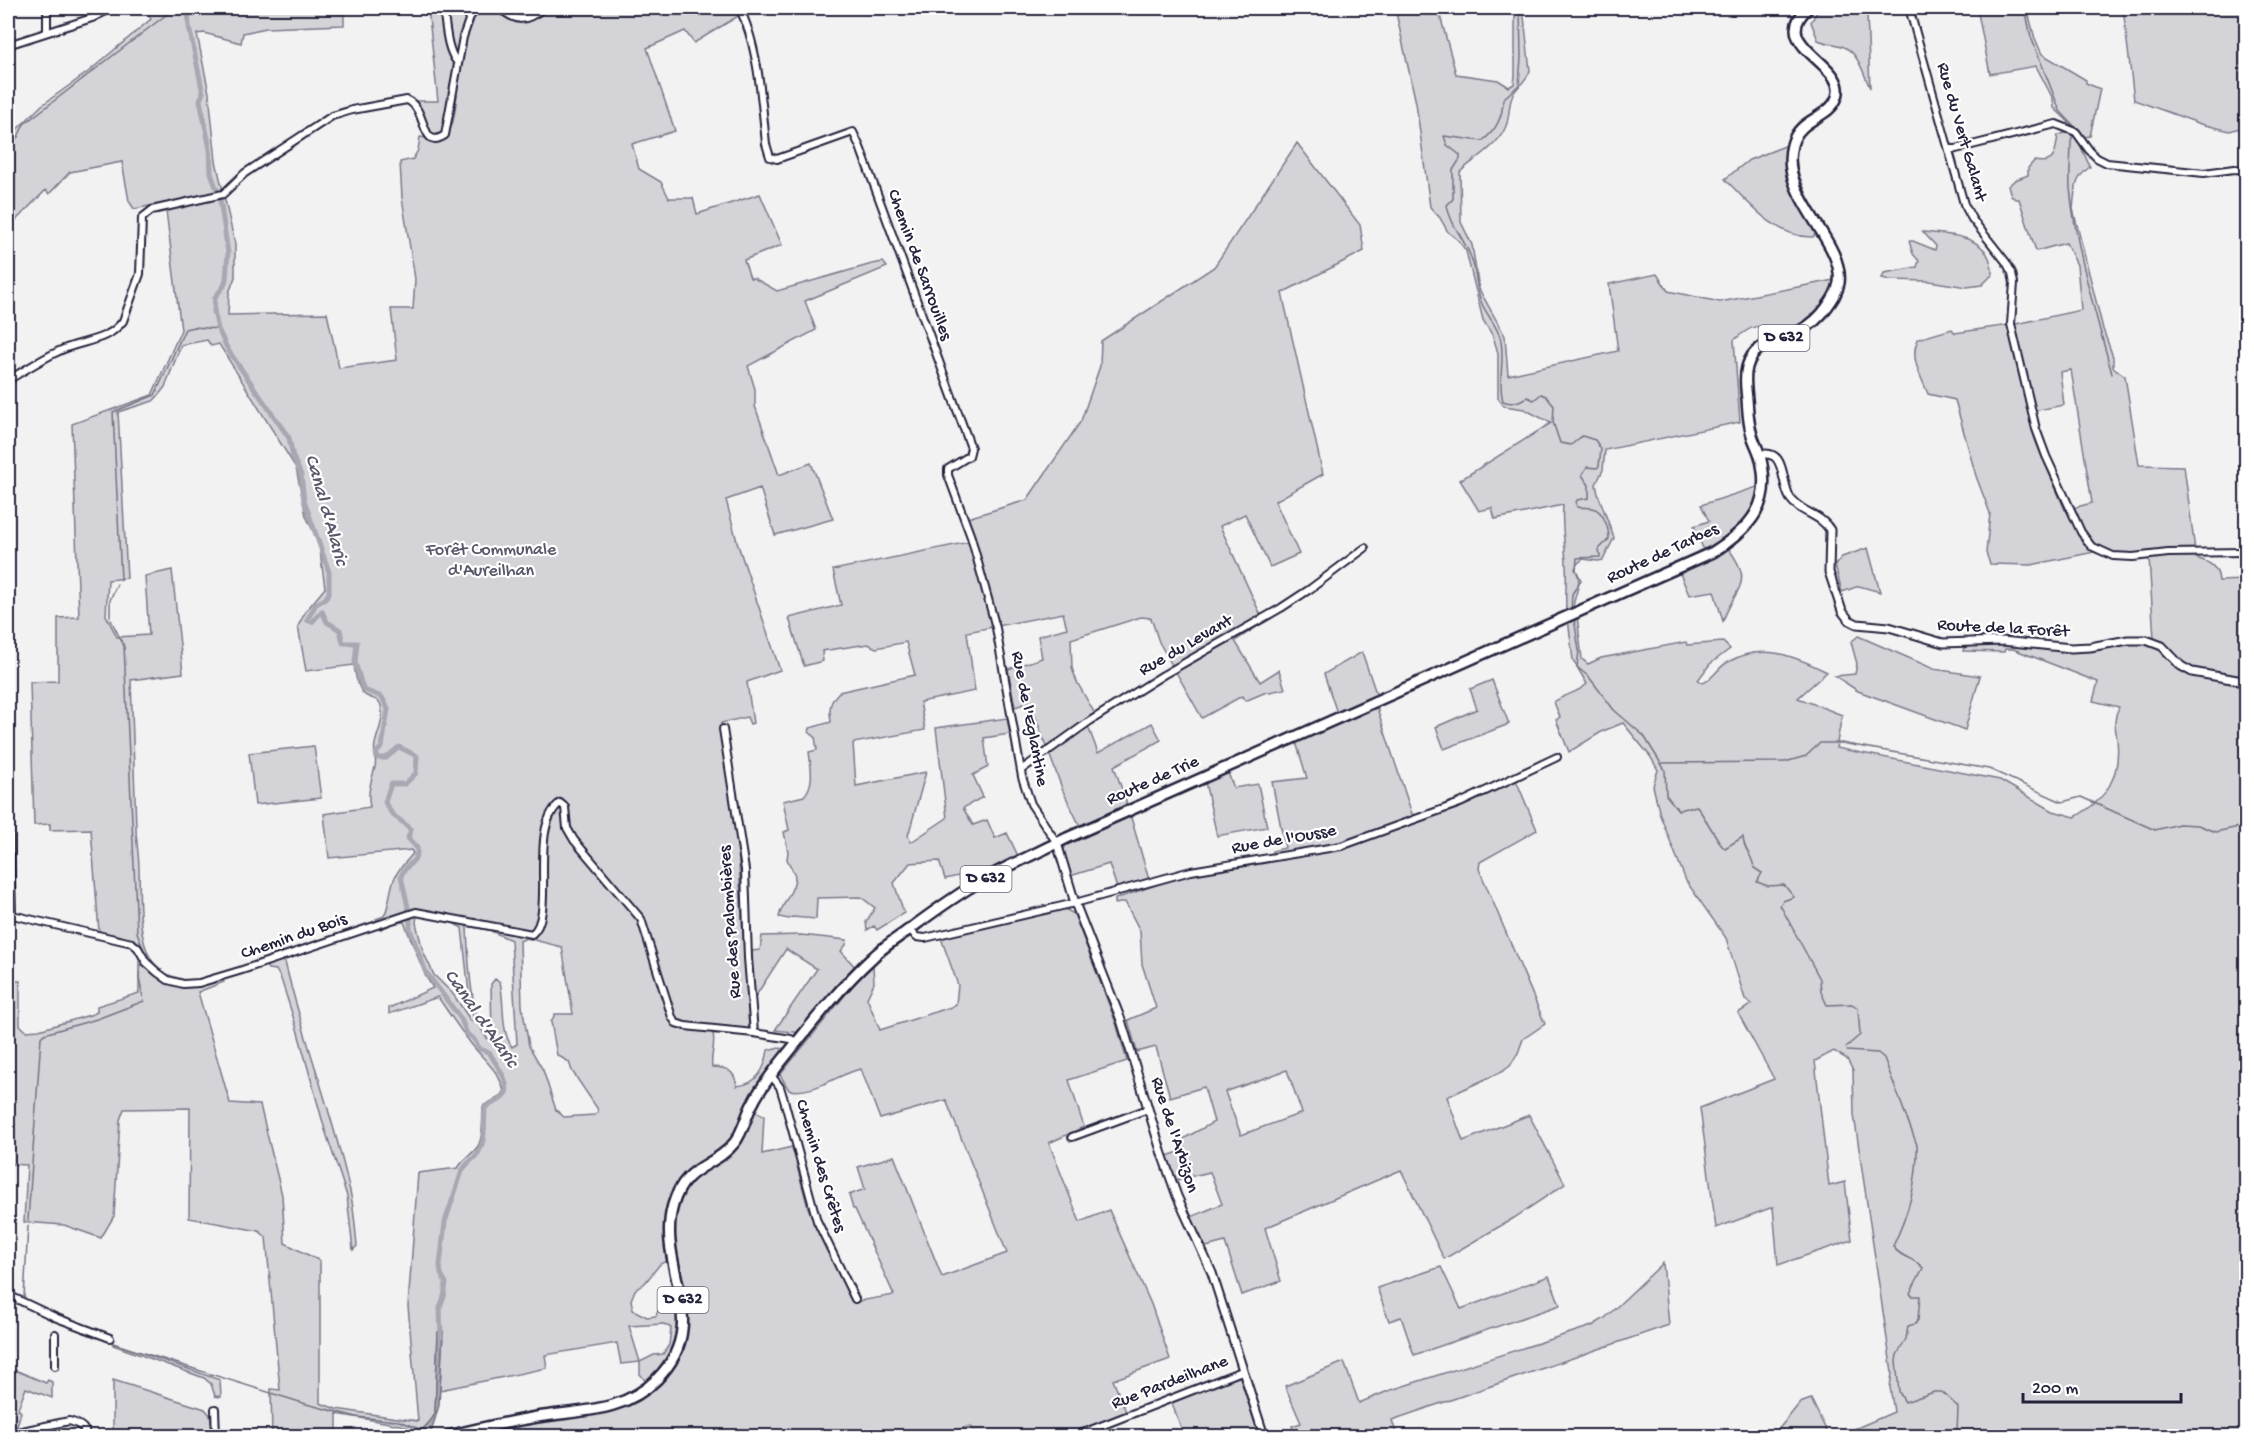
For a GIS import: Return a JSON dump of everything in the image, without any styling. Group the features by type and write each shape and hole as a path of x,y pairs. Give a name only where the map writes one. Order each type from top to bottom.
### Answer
{"main road":[{"name":"Route de Tarbes","path":"1567,616 1713,552 1733,539 1755,516 1762,501 1764,486 1760,454 1748,422 1745,377 1747,366 1752,355 1761,346 1791,336 1812,324 1837,293 1839,281 1833,256 1800,197 1790,166 1789,156 1794,136 1807,122 1833,106 1838,93 1835,79 1829,70 1809,54 1800,41 1797,26 1802,14 1808,8"},
{"name":"Route de Trie","path":"798,1043 865,964 939,907 981,881 1057,843 1567,616"},
{"name":"D 632","path":"448,1437 537,1417 607,1408 625,1403 659,1378 676,1350 683,1313 683,1302 670,1247 670,1218 677,1195 689,1176 734,1143 758,1094 798,1043"}],"street":[{"path":"47,8 47,32"},
{"path":"8,45 92,18 112,8"},
{"path":"443,8 450,44 457,62"},
{"path":"8,380 58,350 112,334 123,321 140,274 142,218 152,210 222,194 245,173 313,127 343,112 407,100 418,108 427,135 432,138 441,137 448,130 457,62 470,17 477,8"},
{"path":"499,8 514,18 522,19 531,17 544,8"},
{"name":"Chemin de Sarrouilles","path":"739,8 752,46 766,144 770,157 777,159 853,132 860,147 971,448 969,456 948,469 948,475 970,537 996,628"},
{"name":"Rue du Vert Galant","path":"1909,8 1964,204 1972,219 2012,273 2014,283 2011,324 2036,429 2081,532 2091,546 2113,556 2247,552"},
{"path":"1949,149 2056,124 2076,132 2097,158 2107,163 2204,173 2235,169 2247,170"},
{"name":"Route de la Forêt","path":"1760,454 1771,453 1777,456 1780,460 1786,489 1793,502 1821,519 1830,530 1829,572 1842,611 1849,620 1857,624 1889,627 1943,643 2002,641 2071,648 2128,640 2146,640 2162,646 2181,666 2192,672 2237,680 2247,685"},
{"name":"Rue du Levant","path":"1021,770 1089,721 1163,675 1310,590 1365,548"},
{"name":"Rue de l'Eglantine","path":"996,628 1021,770 1031,804 1057,843"},
{"name":"Rue des Palombières","path":"723,729 745,870 748,958 754,1033"},
{"name":"Rue de l'Ousse","path":"910,929 916,938 925,938 1075,903 1191,871 1341,846 1460,803 1557,757"},
{"path":"8,791 10,914"},
{"name":"Chemin du Bois","path":"10,914 132,944 138,948 146,962 157,972 168,980 183,984 239,971 410,913 532,934 540,923 543,848 549,818 554,808 560,803 565,807 567,828 574,840 641,919 672,1017 676,1023 685,1026 754,1033"},
{"name":"Rue de l'Arbizon","path":"1057,843 1075,903 1121,1020 1177,1196 1212,1273 1264,1437"},
{"path":"754,1033 791,1039 798,1043"},
{"name":"Chemin des Crêtes","path":"771,1075 780,1087 817,1221 855,1299"},
{"path":"1072,1137 1148,1109"},
{"path":"8,1295 57,1318 110,1338"},
{"path":"55,1334 56,1366"},
{"name":"Rue Pardeilhane","path":"1075,1437 1242,1371"},
{"path":"215,1409 216,1437"},
{"path":"8,1434 69,1421 78,1423 86,1433 86,1437"}],"green space":[{"name":"Forêt Communale d'Aureilhan","path":"145,8 344,8 344,25 266,28 243,33 241,43 204,33 197,34 209,93 216,161 235,244 235,277 229,293 228,315 327,313 339,368 397,360 391,309 413,309 415,279 402,198 400,162 413,159 418,150 420,137 434,140 446,135 453,123 457,95 451,97 443,132 432,134 416,101 438,101 428,8 736,8 740,15 694,43 685,31 647,48 675,131 632,144 639,169 661,182 669,198 693,198 697,214 760,194 782,245 744,260 750,278 777,291 872,264 883,262 887,267 805,301 816,330 748,366 755,389 755,406 779,475 811,463 833,519 775,535 760,488 726,500 738,545 780,670 747,682 753,723 750,724 747,717 721,723 737,829 744,952 760,950 762,936 801,935 847,940 841,951 856,968 802,1033 775,1030 817,969 786,949 748,1008 749,1031 713,1034 712,1067 722,1068 732,1073 737,1086 755,1079 765,1063 768,1050 789,1049 728,1145 690,1171 680,1183 669,1260 660,1264 645,1283 635,1290 631,1300 633,1310 647,1317 656,1316 667,1295 678,1294 678,1320 674,1344 665,1365 647,1383 640,1374 640,1362 621,1364 617,1343 545,1355 547,1368 440,1390 443,1332 438,1332 435,1413 424,1430 419,1433 401,1425 337,1414 337,1436 272,1436 271,1389 280,1390 266,1237 259,1231 189,1218 190,1108 124,1109 120,1120 114,1216 101,1238 64,1225 24,1222 27,1165 8,1164 8,981 20,981 20,1025 26,1031 39,1030 93,1014 97,1012 97,1006 139,993 139,957 142,953 138,942 99,932 91,829 50,830 50,824 34,825 30,682 58,681 58,618 79,617 72,424 152,395 181,330 165,203 134,209 129,201 122,162 70,172 49,194 46,190 13,223 8,224 8,138 42,105 88,72 151,19","holes":["207,340 211,346 219,344 296,468 306,516 319,544 325,588 306,611 298,626 306,671 354,665 360,689 380,704 382,717 375,747 375,764 369,792 370,807 324,814 329,858 411,850 413,853 395,877 384,916 376,919 381,929 404,922 425,975 433,988 389,1008 389,1014 438,997 465,1036 499,1077 504,1092 483,1106 480,1142 458,1168 418,1173 408,1306 418,1421 336,1409 320,1403 320,1261 285,1243 282,1195 260,1105 230,1103 198,992 224,982 222,979 196,986 162,972 151,959 143,939 136,832 131,680 183,673 172,570 145,576 149,635 117,637 106,615 108,580 127,578 118,412 153,401 158,396 165,387 181,345","417,915 453,923 462,928 474,1022 471,1021 453,994 434,975 423,951 416,923","467,926 489,930 511,940 517,1044 512,1047 504,1024 500,982 495,979 491,984 492,1038 488,1039 477,1017 469,968","526,938 562,947 573,1014 555,1014 551,1022 557,1055 569,1062 572,1071 597,1108 598,1112 594,1115 564,1117 556,1110 543,1070 529,1046 522,1006 520,941","664,1324 671,1328 669,1345 663,1354 654,1355 640,1362 629,1326"]},
{"path":"1395,8 1438,8 1456,74 1498,80 1509,87 1514,84 1515,75 1515,8 1523,8 1530,71 1513,94 1507,122 1498,140 1460,172 1461,222 1472,245 1479,289 1505,336 1508,375 1618,351 1609,284 1657,274 1668,291 1720,302 1834,280 1829,300 1816,315 1799,327 1780,335 1761,326 1751,328 1734,340 1740,422 1605,450 1603,470 1596,484 1614,538 1603,560 1583,559 1577,564 1575,569 1579,579 1578,588 1573,608 1566,611 1563,505 1495,519 1492,508 1479,511 1460,480 1551,423 1524,409 1504,406 1498,398 1498,353 1493,336 1483,320 1466,251 1448,232 1430,207 1416,103"},
{"path":"1828,8 1904,8 1867,14 1870,88 1861,66 1851,51 1818,40 1811,22 1817,12"},
{"path":"1977,8 2027,8 2035,39 2042,54 2086,80 2086,83 2100,89 2090,136 2084,137 2054,108 2053,99 2036,66 1990,74"},
{"path":"2123,8 2246,8 2246,126 2230,131 2201,124 2134,100"},
{"path":"2068,132 2078,140 2090,167 2078,180 2073,209 2103,329 2113,357 2113,367 2125,376 2139,465 2184,466 2196,558 2212,565 2219,581 2246,580 2246,1436 1838,1436 1894,1412 1890,1387 1892,1373 1854,1115 1853,1071 1847,1059 1834,1051 1815,1061 1829,1186 1845,1182 1852,1240 1778,1265 1773,1207 1716,1228 1700,1108 1774,1079 1738,1013 1752,1004 1745,999 1726,938 1686,881 1660,815 1653,786 1658,770 1650,756 1623,723 1603,731 1569,752 1556,720 1560,717 1554,702 1587,684 1573,660 1568,619 1577,615 1582,659 1588,664 1601,658 1686,642 1687,645 1723,642 1730,649 1710,664 1698,680 1703,683 1724,664 1753,653 1766,652 1803,661 1827,672 1798,698 1842,715 1836,748 2000,780 2053,811 2075,817 2096,803 2110,786 2117,765 2115,723 2119,707 2093,701 2098,682 2013,649 2005,649 2004,652 1963,651 1964,648 1971,646 2013,645 2086,651 2120,644 2152,643 2154,639 2149,557 2107,557 2094,552 2031,565 1990,564 1986,553 1990,513 1976,476 1955,400 1928,394 1915,360 1918,339 1952,329 1955,333 2016,324 2081,310 2077,265 2066,243 2036,251 2019,199 2011,195 2008,186 2015,180 2028,175 2028,168 2034,161 2047,161 2053,157 2058,135","holes":["2071,370 2092,503 2065,510 2036,442 2028,412 2064,405 2060,372"]},
{"path":"1297,143 1360,225 1364,251 1282,293 1323,474 1275,501 1299,554 1270,567 1245,514 1220,526 1264,622 1235,641 1260,682 1279,670 1285,689 1264,693 1245,701 1242,696 1202,718 1159,642 1151,618 1141,617 1071,639 1072,668 1095,714 1086,721 1098,753 1152,723 1161,740 1114,766 1127,804 1080,826 1063,791 1030,702 1015,707 1008,669 1042,658 1038,636 1067,628 1063,613 967,632 975,691 920,702 925,730 853,743 856,786 926,772 908,836 911,842 947,818 936,728 1007,718 1010,734 984,738 988,767 973,775 983,797 963,808 973,825 987,820 995,838 1007,833 1019,858 964,886 958,876 945,879 939,861 910,863 894,883 904,913 877,930 874,926 867,930 866,922 875,908 861,897 817,898 816,919 779,917 793,887 795,877 787,859 784,832 789,830 783,801 804,796 810,786 809,752 817,750 815,737 809,732 810,728 831,722 830,706 839,692 915,675 906,642 876,648 868,644 822,651 823,661 804,666 789,618 841,605 833,570 969,542 961,520 1027,500 1081,421 1100,366 1101,341 1214,267"},
{"path":"1790,144 1795,152 1798,172 1816,219 1817,232 1813,237 1787,232 1775,225 1725,179 1749,160"},
{"path":"1923,232 1958,236 1979,245 1991,262 1992,275 1982,285 1967,287 1929,281 1882,278 1884,273 1917,267 1919,261 1913,254 1909,241 1935,250 1936,246"},
{"path":"1760,486 1756,505 1741,527 1704,551 1694,526 1709,521 1701,505"},
{"path":"1728,548 1736,560 1742,577 1723,621 1714,591 1689,595 1679,571"},
{"path":"1868,548 1880,592 1859,586 1842,592 1835,565 1842,557"},
{"path":"1858,636 1934,669 1980,676 1965,730 1858,691 1835,676 1855,674 1857,664 1851,642"},
{"path":"1362,652 1377,696 1337,713 1324,674"},
{"path":"1492,680 1509,724 1444,749 1436,727 1477,709 1470,689"},
{"path":"1376,705 1412,814 1437,815 1451,811 1516,780 1537,830 1480,862 1479,869 1545,1024 1523,1039 1510,1066 1447,1097 1463,1141 1529,1115 1565,1184 1514,1218 1444,1259 1401,1170 1265,1228 1281,1281 1242,1295 1225,1242 1206,1247 1191,1217 1222,1204 1210,1172 1176,1180 1167,1156 1185,1150 1183,1139 1214,1122 1204,1087 1170,1097 1156,1047 1137,1052 1128,1020 1156,1008 1142,964 1140,931 1125,902 1115,904 1115,899 1182,876 1197,868 1222,863 1223,868 1274,860 1272,851 1285,848 1272,782 1307,778 1296,742","holes":["1287,1070 1302,1113 1241,1135 1225,1092"]},
{"path":"314,746 321,798 255,805 249,753"},
{"path":"1259,754 1260,757 1228,773 1234,788 1258,784 1267,827 1217,836 1205,782 1179,794 1178,791"},
{"path":"1130,814 1149,880 1117,888 1109,864 1070,876 1064,850 1066,844"},
{"path":"1065,909 1074,914 1116,1023 1127,1061 1069,1080 1084,1127 1049,1143 1080,1222 1109,1210 1151,1304 1170,1359 1113,1380 1127,1414 1073,1436 976,1436 971,1426 938,1436 495,1436 493,1430 614,1410 635,1401 660,1385 679,1358 685,1335 673,1236 679,1198 686,1185 744,1134 755,1111 764,1116 762,1154 792,1147 808,1208 854,1302 894,1295 855,1209 853,1209 849,1195 865,1189 858,1167 894,1156 942,1277 1007,1253 946,1100 880,1119 861,1069 816,1087 798,1091 789,1090 780,1075 871,963 874,983 867,998 880,1030 956,1004 958,985 941,938 950,934"},
{"path":"280,961 285,962 351,1194 357,1246 353,1250 347,1196 325,1130 297,1029 281,979 276,970 268,969 266,966"},
{"path":"1663,1263 1669,1325 1392,1420 1397,1436 1295,1436 1292,1426 1301,1423 1285,1386 1344,1362 1359,1403 1388,1391 1592,1326 1605,1318"},
{"path":"1441,1267 1461,1309 1549,1276 1560,1305 1414,1355 1401,1317 1389,1321 1377,1288"},
{"path":"113,1343 220,1380 221,1397 215,1396 211,1384 204,1378 113,1345"},
{"path":"15,1370 46,1383 48,1380 52,1382 52,1398 26,1388 18,1409 21,1412 17,1426 10,1424 8,1381 11,1382"},
{"path":"1238,1371 1259,1436 1184,1436 1170,1398"},
{"path":"113,1380 205,1409 210,1415 213,1434 113,1436"},
{"path":"1811,1399 1829,1436 1773,1436 1800,1403"}],"shaded area":[{"path":"443,1331 439,1405 430,1436 423,1436 422,1430 435,1413 438,1332"}],"waterway":[{"path":"8,147 18,137 24,124 175,8"},
{"name":"Canal d'Alaric","path":"188,8 189,27 203,93 200,100 210,149 211,173 220,199 228,253 224,286 215,297 214,311 218,329 228,350 289,438 293,457 301,475 304,500 329,572 329,593 325,599 316,604 307,620 312,622 322,611 327,622 340,630 343,643 357,643 355,662 362,686 364,690 382,697 388,709 382,747 376,753 378,758 386,758 399,747 417,756 416,773 405,784 391,784 385,802 391,813 411,830 408,838 417,848 416,857 401,876 410,916 410,929 426,972 461,1019 467,1034 473,1038 480,1049 490,1053 506,1083 505,1094 485,1108 481,1148 462,1171 445,1222 440,1265 441,1274 446,1283 440,1307 441,1337"},
{"path":"1520,8 1519,85 1503,99 1502,111 1495,128 1482,141 1444,136 1447,145 1460,155 1453,170 1453,199 1447,205 1472,261 1482,304 1500,337 1503,401 1513,403 1527,397 1534,400 1541,394 1546,396 1554,406 1553,422 1560,443 1571,445 1582,436 1595,440 1601,449 1599,466 1597,468 1587,467 1582,475 1589,485 1589,498 1577,500 1576,503 1577,507 1593,508 1600,513 1607,526 1609,539 1599,549 1600,557 1577,558 1576,570 1581,580 1572,594 1571,611"},
{"path":"2025,8 2031,37 2060,111 2076,128"},
{"path":"2073,135 2070,177 2073,212 2087,282 2112,374"},
{"path":"121,580 113,412 155,395 185,329 194,327 218,329"},
{"path":"110,617 110,600 117,584"},
{"path":"1574,618 1579,651 1577,667 1589,677 1614,710 1644,736 1665,770 1666,795 1678,810 1697,806 1725,848 1743,837 1754,868 1762,873 1757,882 1768,886 1784,885 1794,897 1783,901 1780,905 1820,979 1821,992 1827,1005 1852,1004 1858,1008 1860,1035 1846,1047"},
{"path":"111,620 124,646 137,932 145,954"},
{"path":"1662,763 1785,762 1806,756 1820,743 1841,743 1989,769 2062,802 2081,797 2155,830 2179,824 2198,825 2215,832 2239,827 2246,830"},
{"path":"141,963 139,977 143,997"},
{"path":"28,1220 41,1037 44,1034 97,1019 144,1001"},
{"path":"1847,1051 1878,1053 1884,1058 1917,1145 1916,1171 1911,1197 1893,1246 1923,1268 1910,1293 1912,1296 1920,1296 1918,1320 1915,1324 1908,1326 1906,1339 1897,1355 1899,1392 1905,1402 1934,1392 1942,1392 1958,1407 1957,1432 1960,1436"},
{"path":"24,1298 28,1226"},
{"path":"112,1343 306,1404 357,1417 399,1421 422,1430"}]}
